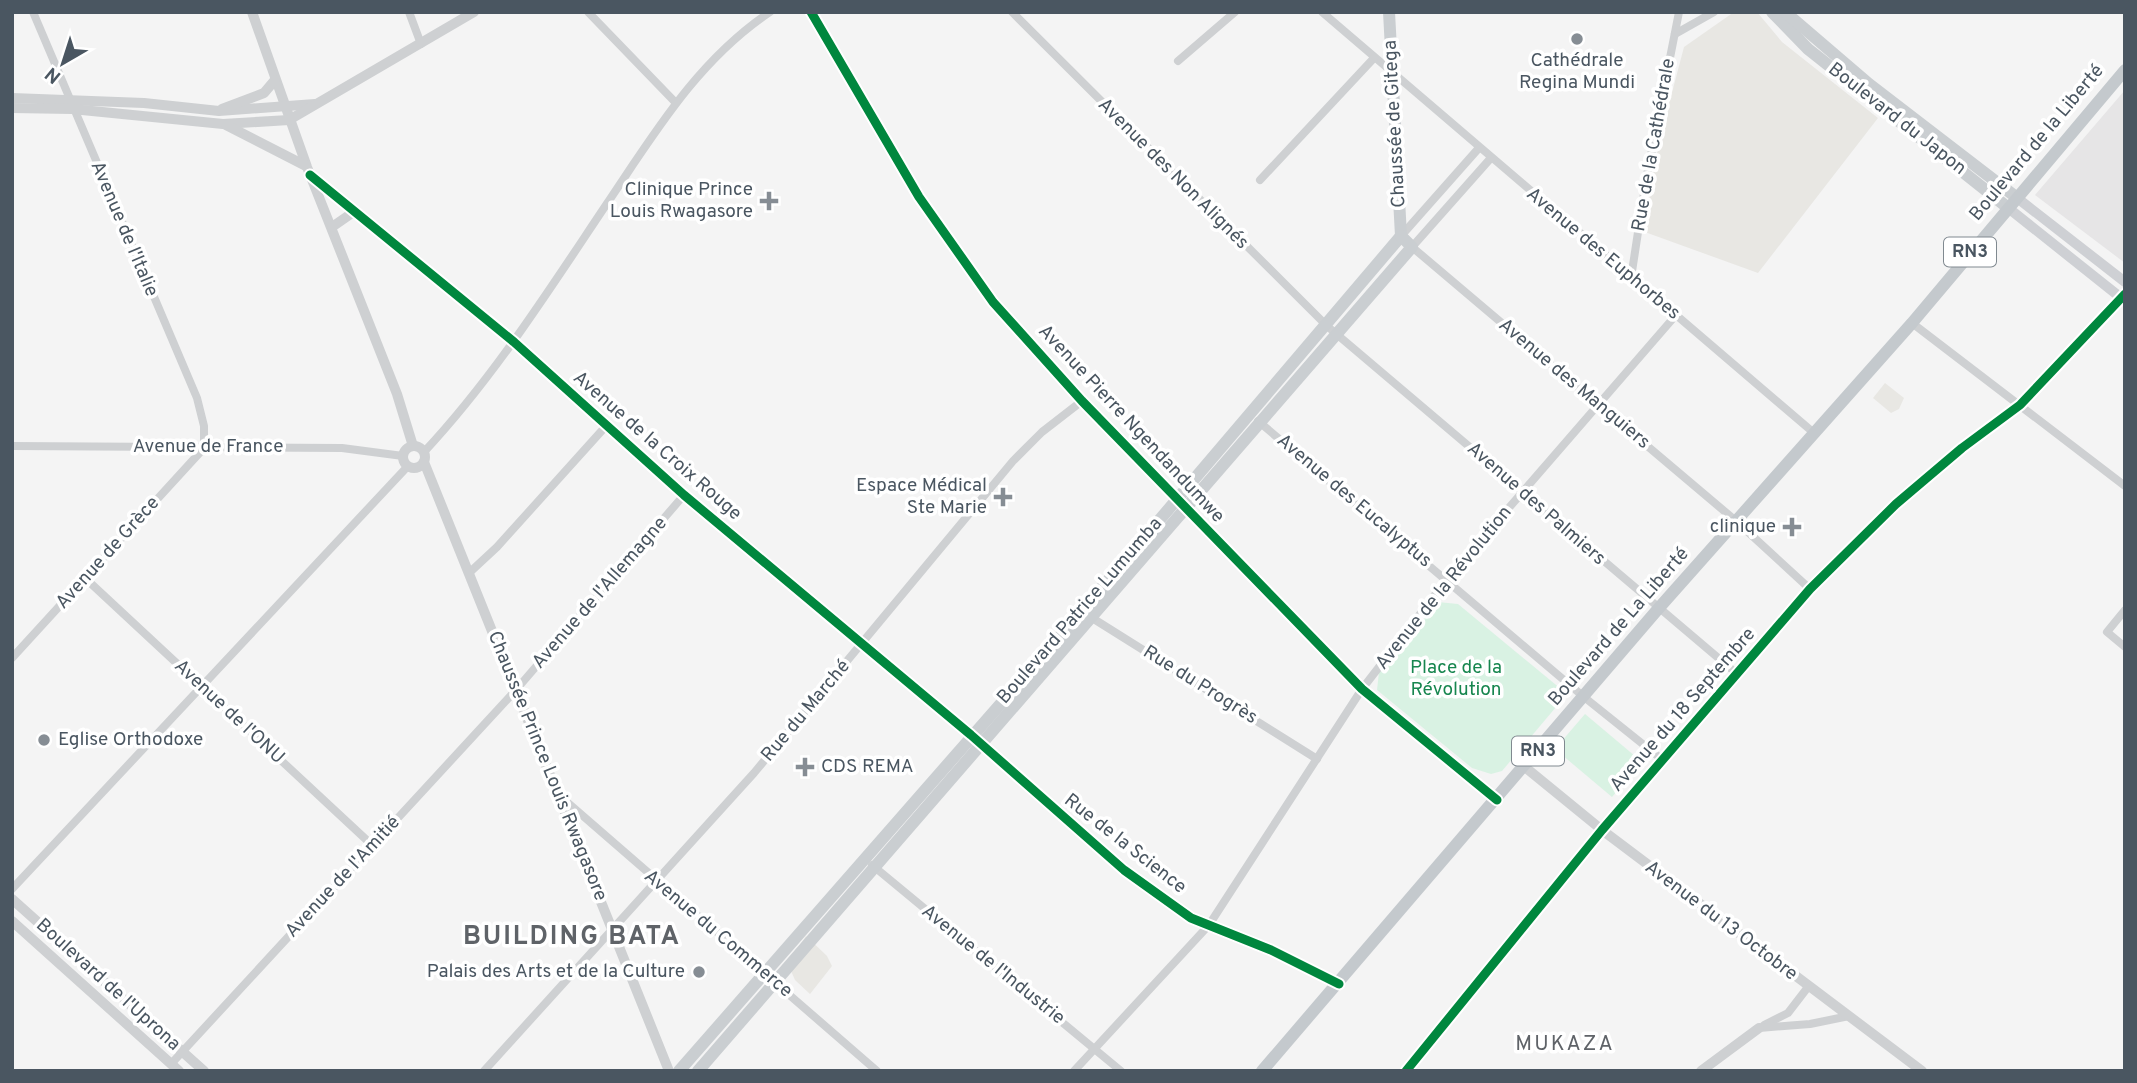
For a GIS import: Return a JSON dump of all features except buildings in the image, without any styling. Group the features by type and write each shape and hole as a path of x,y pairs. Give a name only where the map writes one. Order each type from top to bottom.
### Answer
{"highway":[{"name":"Boulevard de la Liberté","path":"1814,433 1912,323 2125,70"},
{"name":"Boulevard de La Liberté","path":"1262,1071 1658,609 1814,433"}],"main road":[{"name":"Chaussée de Gitega","path":"1389,12 1401,236"},
{"name":"Boulevard du Japon","path":"1772,12 2012,202 2124,298"},
{"name":"Boulevard du Japon","path":"1785,12 1828,58"},
{"name":"Boulevard du Japon","path":"2012,202 2125,282"},
{"name":"Boulevard Patrice Lumumba","path":"1332,330 1401,236"},
{"path":"1401,236 1412,247"},
{"name":"Boulevard Patrice Lumumba","path":"698,1071 770,978 976,739 1187,509 1256,419 1332,330 1412,247"},
{"name":"Boulevard Patrice Lumumba","path":"1087,615 1177,499 1256,419"},
{"name":"Boulevard Patrice Lumumba","path":"679,1071 770,978"}],"street":[{"name":"Avenue de l'Italie","path":"33,12 67,98 197,398 204,426 204,448"},
{"path":"252,12 289,120 400,404 413,446 424,457"},
{"path":"409,12 421,44"},
{"path":"12,108 72,109 223,124 289,120 474,12"},
{"path":"588,12 675,102"},
{"path":"405,461 418,467 513,342 675,102 720,52 770,12"},
{"name":"Avenue Pierre Ngendandumwe","path":"811,12 928,211 993,302 1082,401 1362,689 1497,800"},
{"name":"Avenue des Non Alignés","path":"1012,12 1332,330"},
{"path":"1178,61 1235,12"},
{"name":"Avenue des Euphorbes","path":"1322,12 1478,149 1814,433"},
{"name":"Rue de la Cathédrale","path":"1631,278 1646,180 1679,12"},
{"path":"1675,34 1714,12"},
{"path":"1260,180 1374,58"},
{"path":"219,111 264,93 275,80"},
{"path":"12,98 67,98 219,111 319,104"},
{"path":"223,124 309,171"},
{"name":"Boulevard Patrice Lumumba","path":"1401,236 1478,149"},
{"name":"Boulevard Patrice Lumumba","path":"1412,247 1490,159"},
{"name":"Avenue de la Croix Rouge","path":"309,171 513,342 684,495 976,739"},
{"path":"332,227 355,211"},
{"name":"Avenue des Manguiers","path":"1412,247 1736,521 1810,589"},
{"name":"Avenue du 18 Septembre","path":"1406,1071 1602,830 1810,589 1896,505 1962,448 2020,405 2124,298"},
{"name":"Avenue de la Révolution","path":"1074,1071 1209,925 1362,689 1448,578 1676,315"},
{"path":"1912,323 2125,486"},
{"name":"Avenue des Palmiers","path":"1332,330 1736,673"},
{"name":"Rue du Marché","path":"484,1071 657,883 863,644 1013,461 1042,432 1082,401"},
{"name":"Avenue des Eucalyptus","path":"1256,419 1448,578 1584,697 1664,761"},
{"path":"469,573 497,547 606,426"},
{"name":"Avenue de France","path":"12,446 342,447 405,461"},
{"path":"12,889 108,784 203,687 405,461 405,450 413,446"},
{"name":"Avenue de Grèce","path":"12,658 204,448"},
{"name":"Chaussée Prince Louis Rwagasore","path":"424,457 515,691 560,796 669,1071"},
{"name":"Avenue de l'Allemagne","path":"515,691 684,495"},
{"name":"Avenue de l'ONU","path":"85,578 372,845"},
{"path":"2125,610 2107,632 2125,647"},
{"name":"Rue du Progrès","path":"1087,615 1317,760"},
{"name":"Avenue de l'Amitié","path":"175,1067 182,1051 515,691"},
{"name":"Rue de la Science","path":"976,739 1124,870 1191,918 1271,950 1339,984"},
{"name":"Avenue du 13 Octobre","path":"1525,766 1602,830 1922,1071"},
{"name":"Avenue du Commerce","path":"560,796 657,883 877,1071"},
{"name":"Avenue de l'Industrie","path":"869,863 1121,1071"},
{"name":"Boulevard de l'Uprona","path":"12,899 204,1071"},
{"name":"Boulevard de l'Uprona","path":"12,921 175,1067"},
{"path":"1701,1071 1759,1028 1788,1013 1803,998 1808,987"},
{"path":"1759,1028 1810,1024 1849,1016"}],"shaded area":[{"path":"1734,12 1757,12 1782,42 1878,118 1758,273 1642,231 1660,138 1684,47"},
{"path":"2125,90 2125,263 2035,195"},
{"path":"1885,383 1904,398 1899,409 1891,413 1873,398"},
{"path":"806,936 827,956 832,966 810,994 795,980 788,964"}],"green space":[{"name":"Place de la Révolution","path":"1438,602 1458,604 1567,694 1502,771 1491,774 1472,768 1377,690 1379,672"},
{"path":"1585,714 1642,762 1612,797 1555,749"}],"cycle path":[{"path":"811,12 919,197 993,302 1082,401 1362,689 1497,800"},
{"path":"310,175 514,342 684,495 971,735 1124,870 1191,918 1271,950 1339,984"},
{"path":"1406,1071 1602,830 1810,589 1896,504 1962,448 2020,405 2125,294"}],"place":[{"name":"Cathédrale Regina Mundi","path":"1577,39"},
{"name":"Clinique Prince Louis Rwagasore","path":"769,201"},
{"name":"Espace Médical Ste Marie","path":"1003,497"},
{"name":"clinique","path":"1792,527"},
{"name":"Eglise Orthodoxe","path":"44,740"},
{"name":"CDS REMA","path":"805,767"},
{"name":"Palais des Arts et de la Culture","path":"699,972"}],"district":[{"name":"BUILDING BATA","path":"572,937"},
{"name":"MUKAZA","path":"1565,1044"}]}
